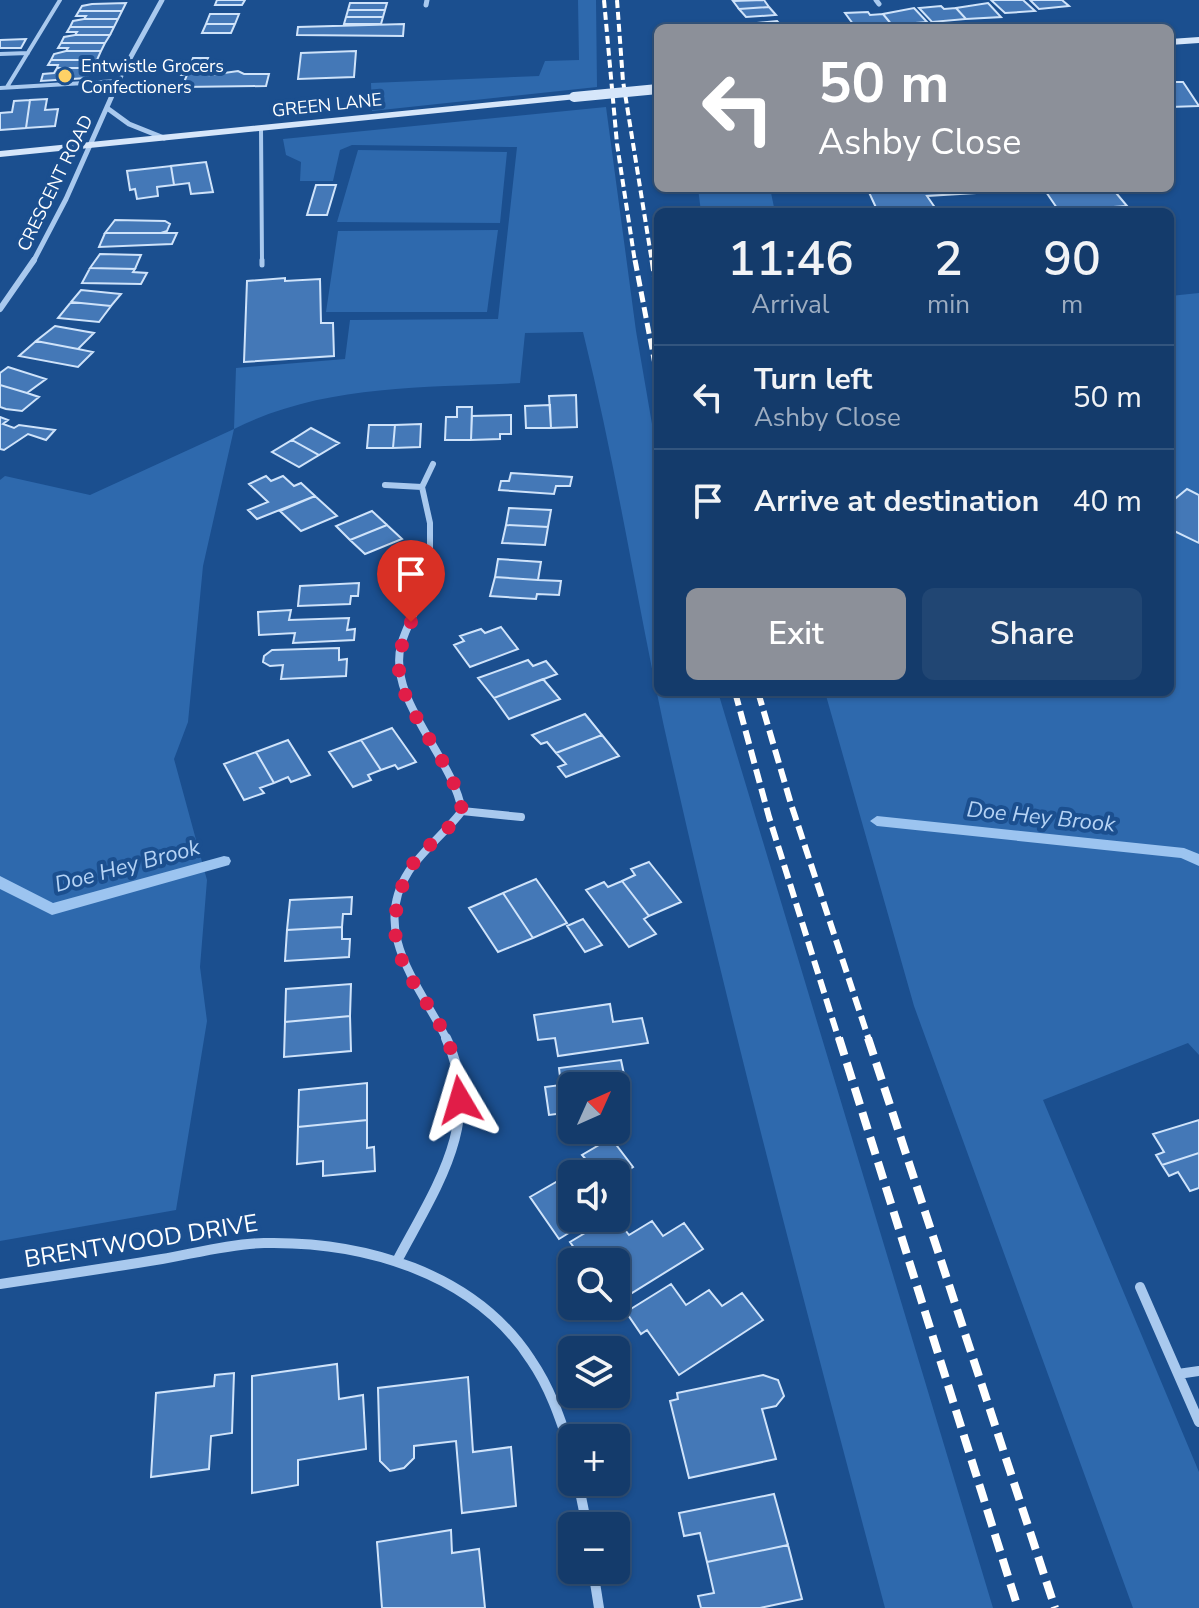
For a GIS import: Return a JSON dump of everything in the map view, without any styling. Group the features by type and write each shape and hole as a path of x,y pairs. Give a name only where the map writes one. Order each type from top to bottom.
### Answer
{"street":[{"name":"CRESCENT ROAD","path":"0,309 20,285 92,145 118,81 162,0"},
{"path":"1174,42 1199,41"},
{"name":"GREEN LANE","path":"0,154 654,89"},
{"name":"CRESCENT ROAD","path":"107,108 129,124 164,138"},
{"path":"398,1259 443,1173 458,1137 460,1100 457,1065 444,1033 396,951 394,922 400,890 416,860 450,829 462,811 459,792 407,695 399,672 401,646 421,597 430,559 430,523 422,487 433,464"},
{"path":"385,485 422,487"},
{"path":"462,811 521,817"},
{"name":"BRENTWOOD DRIVE","path":"0,1284 264,1242 338,1246 398,1259 471,1296 510,1330 545,1376 564,1424"},
{"path":"1140,1287 1199,1422"},
{"path":"1178,1374 1199,1371"},
{"path":"595,1584 599,1608"}],"lane":[{"path":"7,87 60,0"},
{"path":"0,54 28,53"},
{"path":"0,88 118,81"},
{"path":"261,128 262,265"}],"shaded area":[{"path":"578,0 596,0 597,87 372,111 371,83 539,76 545,61 579,60"},
{"path":"606,107 636,331 654,436 654,679 583,332 525,333 520,383 374,391 338,396 268,414 234,429 236,368 345,359 350,320 498,319 517,147 352,145 340,150 333,181 300,181 301,162 286,155 283,139"},
{"path":"358,150 507,152 500,223 337,222"},
{"path":"698,192 771,192 774,208 700,208"},
{"path":"498,230 487,312 326,312 338,231"},
{"path":"1199,293 1199,1055 1188,1043 1043,1100 1199,1472 1199,1608 1133,1608 914,1006 826,696 1174,696 1174,296"},
{"path":"234,429 203,566 188,722 174,759 207,880 200,967 207,1021 176,1210 0,1241 0,480 5,476 90,495"},
{"path":"657,696 719,696 993,1608 885,1608 774,1184"}],"building":[{"path":"217,0 245,0 242,5 215,5"},
{"path":"764,0 769,7 739,9 733,1"},
{"path":"991,0 1023,0 1035,11 1005,13"},
{"path":"1030,0 1062,0 1069,6 1039,9"},
{"path":"126,3 122,11 79,11 82,6 92,4"},
{"path":"350,3 387,3 385,10 348,10"},
{"path":"988,3 1001,17 966,19 956,8"},
{"path":"941,6 944,9 956,8 966,19 932,22 919,8"},
{"path":"769,7 776,15 746,17 739,9"},
{"path":"914,8 927,22 891,24 883,14"},
{"path":"348,10 385,10 383,17 346,17"},
{"path":"79,11 122,11 118,19 84,19 86,16 76,16"},
{"path":"845,13 883,14 891,24 853,24"},
{"path":"210,14 239,14 235,24 206,24"},
{"path":"346,17 383,17 381,24 344,24"},
{"path":"118,19 114,27 70,27 73,21"},
{"path":"777,21 780,24 747,24"},
{"path":"206,24 235,24 231,33 202,33"},
{"path":"404,24 403,36 297,35 298,27"},
{"path":"70,27 114,27 110,35 75,35 77,32 67,32"},
{"path":"110,35 105,43 61,43 64,37"},
{"path":"26,39 21,48 0,48 0,40"},
{"path":"61,43 105,43 101,51 66,51 68,48 58,48"},
{"path":"101,51 97,60 51,60 54,54"},
{"path":"356,51 354,77 298,79 301,53"},
{"path":"193,58 208,58 205,66 213,66 210,75 238,71 244,74 269,74 266,86 182,87 187,75 181,75"},
{"path":"51,60 97,60 92,68 57,68 58,65 48,65"},
{"name":"Entwistle Grocers Confectioners","path":"57,68 92,68 87,78 41,81 43,74 54,73"},
{"path":"1174,82 1183,82 1199,106 1174,107"},
{"path":"47,99 45,110 58,109 55,126 26,128 30,100"},
{"path":"30,100 26,128 0,130 0,113 12,112 14,101"},
{"path":"206,162 213,192 191,194 189,183 174,185 171,166"},
{"path":"171,166 174,185 157,187 158,196 137,199 135,189 130,190 127,171"},
{"path":"316,185 336,185 327,215 307,215"},
{"path":"869,192 994,192 927,196 935,208 876,208"},
{"path":"1046,192 1115,192 1127,206 1100,208 1057,208"},
{"path":"115,220 165,221 170,224 167,231 161,233 105,233"},
{"path":"105,233 177,233 172,244 99,247"},
{"path":"100,254 141,255 135,269 90,268"},
{"path":"90,268 135,269 133,272 147,273 141,284 82,283"},
{"path":"285,278 285,281 320,279 321,323 333,323 334,356 244,362 247,281"},
{"path":"81,290 121,294 111,306 71,302"},
{"path":"71,302 111,306 99,322 58,318"},
{"path":"55,326 94,333 78,349 36,341"},
{"path":"36,341 93,352 78,367 19,356"},
{"path":"8,367 46,379 27,393 0,385 0,373"},
{"path":"0,385 39,397 22,411 6,409 0,407"},
{"path":"576,395 577,427 551,428 549,396"},
{"path":"550,405 551,428 526,428 525,406"},
{"path":"457,407 472,407 471,440 445,440 446,417 457,417"},
{"path":"511,415 511,434 500,434 500,439 471,440 472,416"},
{"path":"0,417 8,420 3,424 14,428 19,425 55,430 46,440 28,434 4,450 0,449"},
{"path":"421,424 420,447 393,448 395,425"},
{"path":"369,425 395,425 393,448 367,448"},
{"path":"311,428 339,443 319,455 292,440"},
{"path":"292,440 319,455 299,467 272,452"},
{"path":"511,473 572,477 570,486 556,486 554,494 499,490 501,481 509,481"},
{"path":"266,476 271,481 283,476 294,486 301,483 315,496 257,519 248,510 268,502 249,484"},
{"path":"1187,489 1199,495 1199,543 1174,531 1174,500"},
{"path":"315,496 337,516 301,531 280,511"},
{"path":"509,508 551,510 548,527 506,525"},
{"path":"372,511 387,525 350,540 336,526"},
{"path":"387,525 402,539 365,554 350,540"},
{"path":"506,525 548,527 545,545 502,543"},
{"path":"498,559 541,562 538,580 495,577"},
{"path":"495,577 561,581 559,595 537,594 536,599 490,596"},
{"path":"359,583 358,596 351,596 350,604 298,606 300,586"},
{"path":"291,610 289,620 349,618 347,630 355,629 354,640 293,643 295,633 259,635 258,612"},
{"path":"501,627 518,649 470,667 454,645 464,641 460,636 481,629 485,633"},
{"path":"339,648 339,660 347,659 346,676 281,679 283,665 270,666 263,662 264,656 272,650"},
{"path":"528,660 533,666 546,661 557,674 494,698 478,678"},
{"path":"543,679 560,699 509,719 494,698"},
{"path":"585,714 602,735 556,753 547,742 541,744 532,735"},
{"path":"392,728 416,762 398,769 395,765 381,770 361,740"},
{"path":"602,735 619,756 566,777 558,767 566,764 556,753"},
{"path":"288,740 310,775 291,782 288,777 274,783 256,752"},
{"path":"361,740 381,770 368,775 371,780 353,787 329,752"},
{"path":"256,752 274,783 260,788 264,793 244,800 224,764"},
{"path":"649,862 681,902 649,916 622,881 635,875 631,869"},
{"path":"536,879 567,923 533,938 503,893"},
{"path":"622,881 649,916 644,919 656,934 629,947 586,890 604,882 608,887"},
{"path":"503,893 533,938 498,952 469,908"},
{"path":"352,897 351,914 343,914 342,927 287,930 290,900"},
{"path":"583,919 602,945 585,952 567,926"},
{"path":"342,927 342,939 350,939 349,957 285,961 287,930"},
{"path":"351,984 350,1016 285,1022 286,989"},
{"path":"610,1004 613,1022 642,1018 648,1043 558,1056 555,1038 538,1040 534,1015"},
{"path":"350,1016 351,1051 284,1057 285,1022"},
{"path":"621,1060 624,1072 559,1072 559,1068"},
{"path":"367,1083 367,1120 298,1127 299,1090"},
{"path":"558,1085 558,1114 549,1115 545,1087"},
{"path":"367,1120 367,1148 374,1147 375,1171 323,1176 323,1161 297,1164 298,1127"},
{"path":"1199,1120 1199,1153 1162,1165 1156,1155 1164,1152 1153,1134"},
{"path":"601,1144 616,1144 628,1160 586,1160 582,1155"},
{"path":"1199,1153 1199,1188 1190,1191 1178,1172 1169,1176 1162,1165"},
{"path":"558,1181 558,1232 570,1232 559,1239 530,1197"},
{"path":"652,1221 663,1236 684,1223 703,1249 630,1294 630,1248 574,1248 570,1242 587,1232 627,1232 629,1235"},
{"path":"671,1284 686,1305 709,1290 722,1306 742,1293 763,1320 679,1375 647,1330 641,1334 630,1318 630,1310"},
{"path":"337,1364 339,1399 363,1395 366,1449 298,1460 298,1485 252,1493 252,1376"},
{"path":"234,1373 232,1433 211,1436 209,1469 151,1477 156,1393 214,1386 215,1375"},
{"path":"763,1375 778,1380 784,1396 776,1406 762,1409 776,1459 689,1478 670,1401 678,1399 677,1393"},
{"path":"468,1377 473,1452 511,1447 516,1506 462,1513 456,1441 414,1446 414,1458 404,1468 390,1471 380,1461 378,1388"},
{"path":"774,1494 788,1545 707,1562 700,1533 684,1536 679,1513"},
{"path":"451,1530 452,1553 479,1549 485,1608 382,1608 377,1542"},
{"path":"788,1545 802,1599 760,1608 701,1608 698,1596 714,1593 707,1562"}],"waterway":[{"name":"Doe Hey Brook","path":"877,821 1184,853 1199,861"},
{"name":"Doe Hey Brook","path":"0,882 52,909 224,861"}],"railway":[{"path":"604,0 617,144 635,262"},
{"path":"617,0 623,81 652,262"},
{"path":"635,260 654,359"},
{"path":"652,260 654,273"},
{"path":"736,696 769,817 839,1040"},
{"path":"759,696 791,804 869,1040"},
{"path":"839,1038 1018,1608"},
{"path":"868,1038 1055,1608"}],"place":[{"name":"Entwistle Grocers Confectioners","path":"65,76"}],"route":[{"path":"411,622 401,646 399,672 407,695 459,792 462,811 450,829 416,860 400,890 394,922 396,951 444,1033 457,1065 460,1100"}]}
